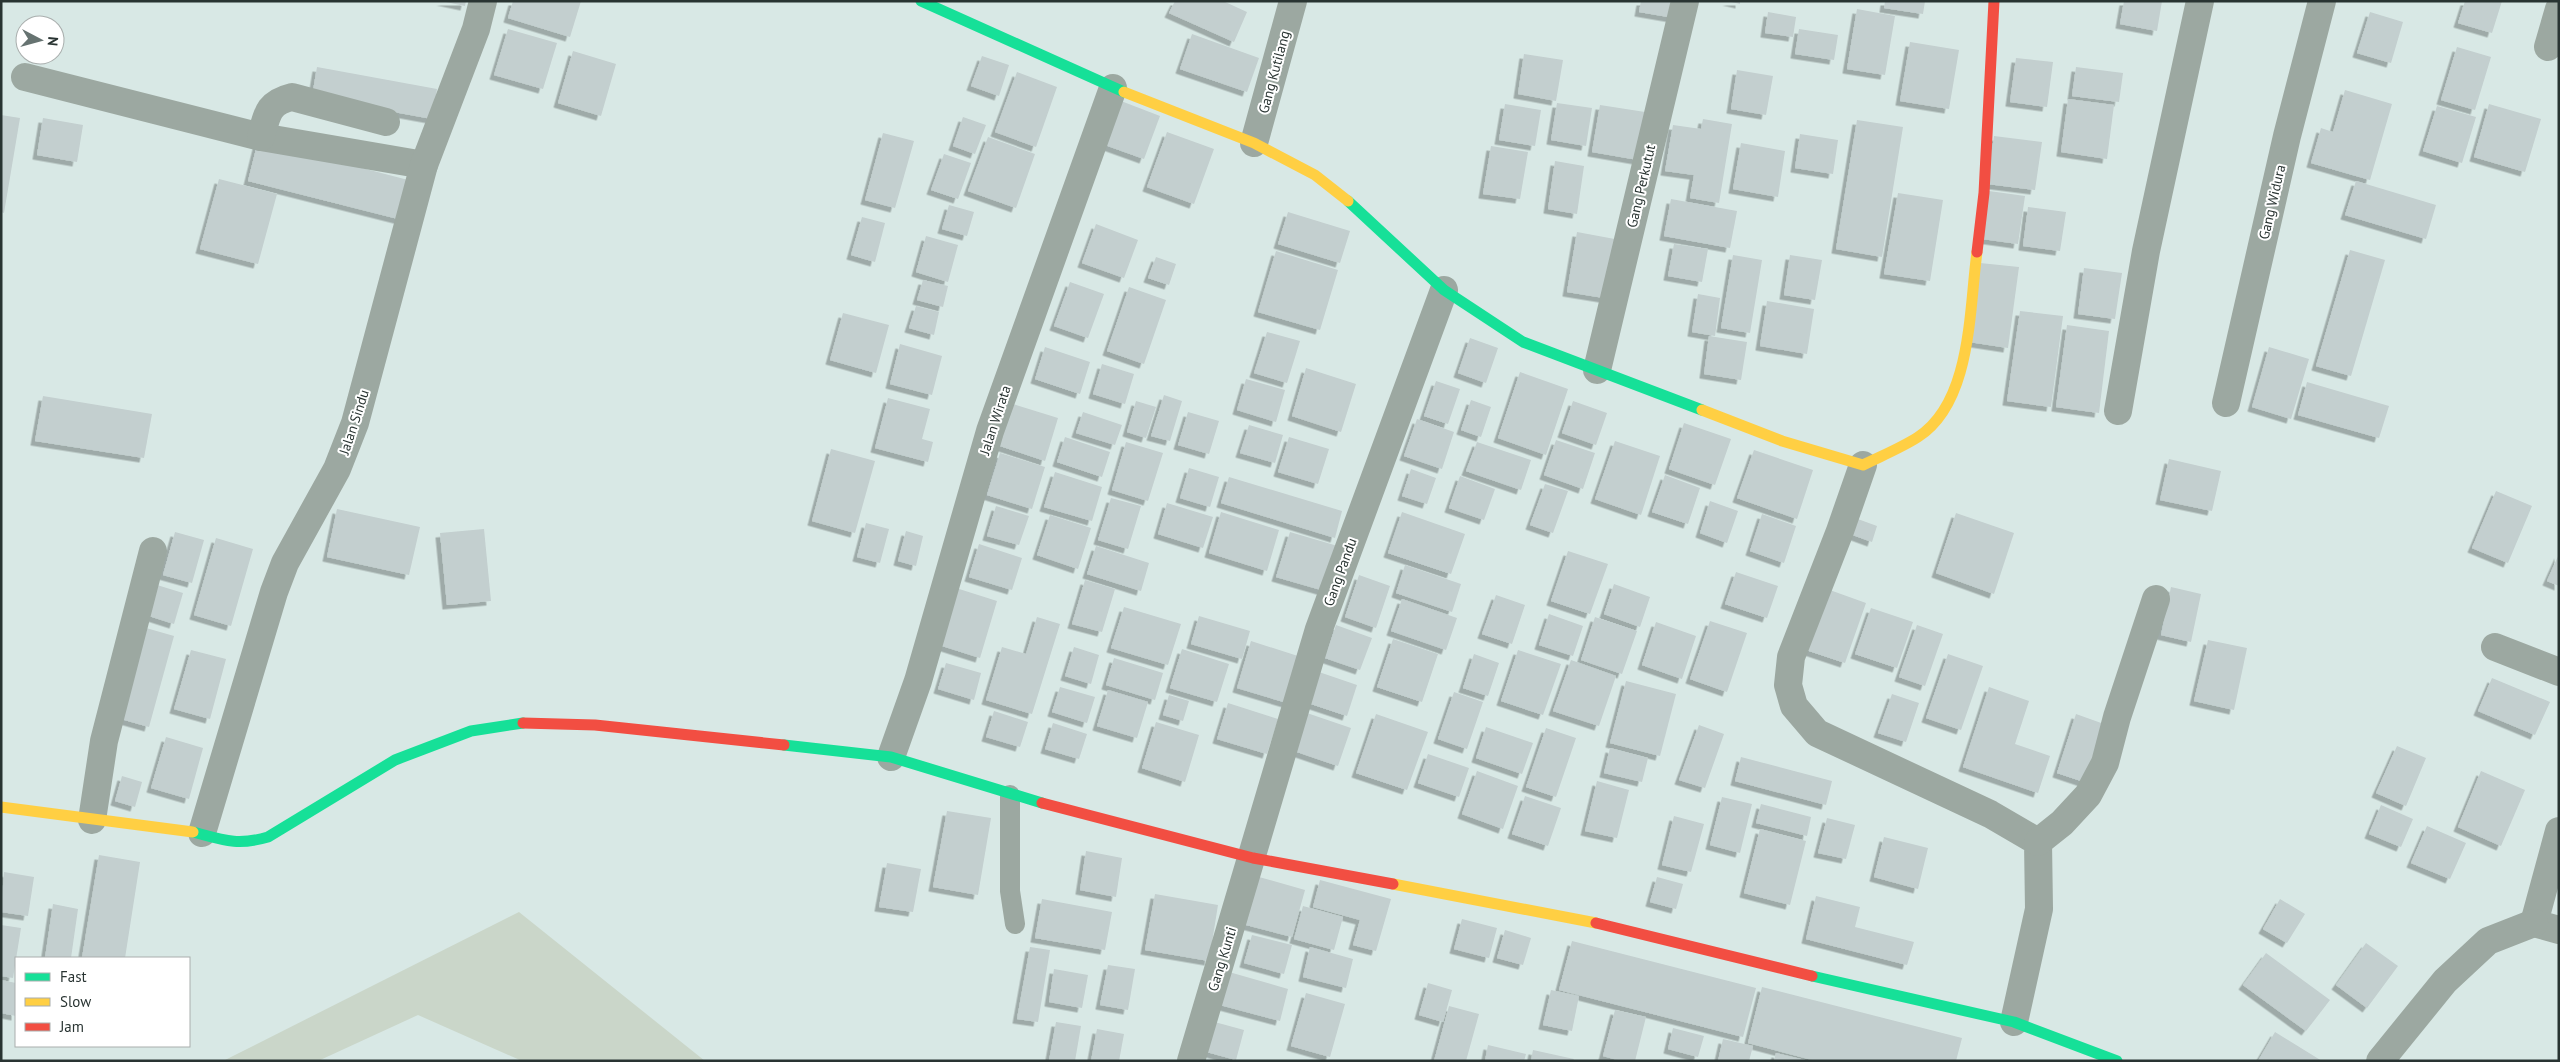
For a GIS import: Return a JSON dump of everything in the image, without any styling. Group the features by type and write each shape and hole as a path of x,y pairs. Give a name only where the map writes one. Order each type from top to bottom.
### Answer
{"street":[{"name":"Jalan Sindu","path":"202,833 274,592 285,563 337,469 355,423 424,165 476,29 484,1"},
{"path":"921,1 1113,88 1254,143 1315,175 1362,212 1444,290 1523,342 1782,440 1863,465"},
{"name":"Gang Kutilang","path":"1254,143 1293,1"},
{"name":"Gang Perkutut","path":"1597,370 1685,1"},
{"path":"1994,1 1984,193 1964,354 1958,382 1944,410 1919,436 1863,465 1840,532 1791,657 1788,685 1794,706 1817,733 1990,814 2038,842"},
{"path":"2118,412 2146,251 2200,1"},
{"name":"Gang Widura","path":"2226,403 2287,136 2322,1"},
{"path":"2548,47 2559,9"},
{"path":"25,77 261,137 424,165"},
{"name":"Jalan Wirata","path":"891,757 918,681 990,431 1113,88"},
{"path":"261,137 269,110 279,100 292,97 386,122"},
{"name":"Gang Pandu","path":"1253,858 1319,629 1444,290"},
{"path":"92,820 104,741 153,551"},
{"path":"2038,842 2062,823 2088,795 2105,763 2117,718 2156,598"},
{"path":"2495,647 2559,672"},
{"path":"1,807 202,833 225,841 247,843 268,837 395,760 470,731 527,722 596,725 891,757 1010,795 1253,858 1581,919 1757,963 2014,1022 2117,1061"},
{"path":"2380,1061 2445,981 2488,941 2547,926 2559,831"},
{"path":"2014,1022 2039,909 2038,842"},
{"name":"Gang Kunti","path":"1191,1061 1253,858"}],"lane":[{"path":"1010,795 1010,891 1015,924"}],"green space":[{"path":"519,912 705,1061 522,1061 418,1015 318,1061 223,1061"}],"building":[{"path":"441,1 466,1 465,6"},
{"path":"513,1 581,1 570,37 508,18"},
{"path":"1175,1 1223,1 1247,12 1234,42 1169,13"},
{"path":"1641,1 1683,1 1680,19 1639,12"},
{"path":"1727,1 1740,1 1740,4"},
{"path":"1885,1 1925,1 1923,14 1884,8"},
{"path":"2124,1 2162,1 2157,31 2120,24"},
{"path":"2465,1 2502,1 2492,33 2458,23"},
{"path":"1857,9 1895,16 1885,75 1847,69"},
{"path":"1768,12 1796,17 1793,37 1765,33"},
{"path":"2370,12 2403,22 2391,63 2357,53"},
{"path":"508,29 557,43 543,89 494,75"},
{"path":"1799,29 1838,35 1834,60 1795,54"},
{"path":"1192,34 1259,58 1247,92 1180,69"},
{"path":"1910,42 1959,50 1949,109 1900,101"},
{"path":"2457,47 2491,57 2475,110 2441,100"},
{"path":"573,51 616,64 601,116 558,103"},
{"path":"1524,54 1563,60 1556,101 1518,94"},
{"path":"982,56 1009,65 999,96 971,86"},
{"path":"2016,58 2053,62 2047,107 2010,102"},
{"path":"317,67 437,89 432,119 312,97"},
{"path":"2076,67 2123,73 2119,102 2072,96"},
{"path":"1737,70 1773,76 1766,115 1731,109"},
{"path":"1017,72 1057,87 1036,147 995,132"},
{"path":"2345,90 2392,104 2370,180 2311,163 2321,128 2333,132"},
{"path":"2068,99 2114,105 2107,159 2061,152"},
{"path":"1121,101 1160,116 1144,159 1105,145"},
{"path":"1557,103 1592,108 1586,146 1551,140"},
{"path":"1505,104 1541,110 1535,146 1499,140"},
{"path":"2489,104 2541,119 2525,172 2474,157"},
{"path":"1600,105 1645,112 1638,160 1592,152"},
{"path":"2437,106 2476,117 2462,163 2423,151"},
{"path":"1,115 20,118 4,213 1,212"},
{"path":"963,117 986,125 975,154 953,146"},
{"path":"43,118 83,125 77,162 37,155"},
{"path":"1703,119 1732,124 1719,203 1690,198 1694,175 1665,171 1673,125 1701,129"},
{"path":"1857,120 1903,127 1882,257 1836,249"},
{"path":"1167,132 1214,149 1194,204 1147,187"},
{"path":"883,133 914,141 895,208 865,200"},
{"path":"1800,134 1838,140 1833,174 1795,168"},
{"path":"1994,136 2042,142 2035,190 1987,184"},
{"path":"988,137 1035,154 1016,208 968,191"},
{"path":"258,141 412,181 402,220 248,181"},
{"path":"1741,143 1785,151 1778,197 1733,189"},
{"path":"1491,146 1528,152 1520,199 1483,194"},
{"path":"944,154 971,163 958,199 931,190"},
{"path":"1555,161 1584,166 1577,214 1548,209"},
{"path":"219,179 277,194 258,264 200,249"},
{"path":"2356,181 2436,205 2426,239 2345,215"},
{"path":"1989,191 2025,196 2018,244 1982,239"},
{"path":"1898,193 1943,200 1930,281 1884,274"},
{"path":"1671,199 1737,211 1730,248 1664,236"},
{"path":"949,205 974,212 967,236 942,229"},
{"path":"2028,207 2066,212 2060,251 2023,246"},
{"path":"1288,212 1350,231 1340,263 1278,244"},
{"path":"862,217 885,223 875,262 851,255"},
{"path":"1096,224 1138,240 1124,278 1082,263"},
{"path":"1577,232 1620,240 1610,299 1567,292"},
{"path":"926,236 958,245 948,282 916,272"},
{"path":"1674,244 1708,249 1702,282 1668,276"},
{"path":"2350,250 2385,260 2351,376 2316,366"},
{"path":"1276,251 1338,270 1320,330 1258,312"},
{"path":"1733,255 1762,260 1750,333 1721,328"},
{"path":"1790,255 1822,260 1815,300 1784,295"},
{"path":"1156,257 1176,264 1169,285 1148,278"},
{"path":"1980,263 2019,267 2008,348 1969,342"},
{"path":"2084,268 2122,273 2115,319 2078,314"},
{"path":"923,280 948,286 943,307 917,300"},
{"path":"1070,282 1104,294 1088,338 1054,326"},
{"path":"1129,287 1166,300 1144,364 1107,351"},
{"path":"1698,294 1720,298 1715,336 1692,332"},
{"path":"1767,301 1814,309 1807,354 1760,346"},
{"path":"916,306 939,312 934,335 909,328"},
{"path":"2020,311 2063,316 2051,407 2007,401"},
{"path":"843,313 889,325 876,373 830,360"},
{"path":"2067,325 2109,331 2099,413 2056,407"},
{"path":"1267,332 1300,341 1287,383 1254,373"},
{"path":"1709,336 1747,342 1741,380 1704,374"},
{"path":"1470,338 1498,348 1486,383 1458,373"},
{"path":"900,344 942,356 932,395 890,384"},
{"path":"1045,347 1090,362 1080,394 1035,379"},
{"path":"2269,347 2309,359 2291,419 2252,407"},
{"path":"1102,364 1134,374 1125,404 1093,394"},
{"path":"1306,368 1356,384 1341,432 1292,416"},
{"path":"1520,372 1568,389 1546,455 1498,438"},
{"path":"1246,379 1285,390 1276,422 1237,410"},
{"path":"1436,381 1460,389 1448,424 1424,416"},
{"path":"2307,382 2389,406 2379,438 2298,415"},
{"path":"1164,395 1182,401 1170,441 1151,436"},
{"path":"43,396 152,414 144,458 35,441"},
{"path":"888,398 930,409 922,439 933,442 928,462 875,448"},
{"path":"1471,400 1491,407 1481,437 1461,430"},
{"path":"1136,401 1156,407 1146,438 1127,432"},
{"path":"1573,401 1607,413 1596,445 1562,433"},
{"path":"1013,404 1058,418 1045,461 1000,446"},
{"path":"1083,412 1122,425 1115,445 1076,433"},
{"path":"1188,412 1219,421 1209,454 1178,445"},
{"path":"1417,419 1454,432 1442,469 1404,456"},
{"path":"1684,423 1731,439 1715,485 1669,469"},
{"path":"1249,425 1283,435 1275,463 1240,453"},
{"path":"1065,437 1110,452 1102,477 1057,462"},
{"path":"1289,437 1329,449 1318,484 1278,472"},
{"path":"1556,440 1595,453 1583,489 1544,475"},
{"path":"1615,441 1660,456 1641,515 1595,499"},
{"path":"1126,442 1163,453 1148,501 1112,490"},
{"path":"1477,442 1531,460 1521,490 1466,471"},
{"path":"831,449 875,461 855,533 812,521"},
{"path":"1754,450 1813,470 1797,519 1737,498"},
{"path":"1000,453 1045,467 1032,509 987,495"},
{"path":"2169,459 2221,471 2212,511 2160,500"},
{"path":"1189,468 1219,477 1210,507 1180,498"},
{"path":"1411,469 1436,478 1427,504 1402,496"},
{"path":"1055,472 1102,487 1092,521 1044,507"},
{"path":"1665,475 1700,488 1688,524 1652,512"},
{"path":"1460,476 1495,489 1484,520 1449,508"},
{"path":"1229,477 1342,511 1335,538 1221,503"},
{"path":"1545,484 1568,491 1553,533 1530,525"},
{"path":"2496,491 2532,506 2508,563 2472,548"},
{"path":"1111,498 1141,506 1128,549 1098,540"},
{"path":"1710,501 1738,511 1727,543 1700,533"},
{"path":"1167,503 1213,517 1203,548 1158,534"},
{"path":"996,506 1029,516 1019,545 987,536"},
{"path":"337,509 420,527 409,575 327,557"},
{"path":"1221,512 1279,530 1267,571 1209,553"},
{"path":"1402,512 1465,534 1451,574 1388,553"},
{"path":"1956,513 2014,533 1994,594 1936,573"},
{"path":"1762,514 1796,526 1784,563 1750,551"},
{"path":"1050,515 1091,528 1078,569 1037,555"},
{"path":"1855,518 1877,526 1872,542 1850,534"},
{"path":"866,523 889,529 880,563 857,557"},
{"path":"484,529 491,601 447,605 440,533"},
{"path":"906,531 923,536 916,566 898,561"},
{"path":"175,532 204,540 192,583 163,575"},
{"path":"1290,532 1341,547 1328,592 1276,577"},
{"path":"216,538 253,549 231,626 194,615"},
{"path":"979,544 1022,558 1012,590 969,577"},
{"path":"1096,546 1149,563 1141,591 1087,574"},
{"path":"1568,551 1608,564 1590,614 1551,601"},
{"path":"2559,554 2559,586 2547,581"},
{"path":"1405,565 1461,584 1452,612 1396,593"},
{"path":"1736,572 1778,586 1767,618 1725,604"},
{"path":"1359,575 1390,586 1376,628 1345,617"},
{"path":"1085,580 1115,589 1102,632 1072,624"},
{"path":"1614,584 1650,597 1640,627 1604,614"},
{"path":"157,585 183,593 174,624 149,616"},
{"path":"2171,587 2201,594 2191,642 2161,635"},
{"path":"956,588 997,601 980,658 939,645"},
{"path":"1827,589 1866,603 1845,663 1806,650"},
{"path":"1496,595 1525,605 1512,644 1482,634"},
{"path":"1402,599 1457,618 1446,650 1391,631"},
{"path":"1124,607 1181,624 1168,665 1111,648"},
{"path":"1871,608 1913,622 1897,668 1855,654"},
{"path":"1549,614 1583,626 1573,656 1539,645"},
{"path":"1199,616 1250,631 1242,659 1191,644"},
{"path":"1037,617 1060,624 1032,714 986,700 1002,647 1026,654"},
{"path":"1595,617 1637,631 1622,674 1581,660"},
{"path":"1710,621 1747,633 1727,692 1690,679"},
{"path":"1656,622 1696,636 1682,679 1642,665"},
{"path":"1336,625 1372,638 1360,670 1325,658"},
{"path":"1917,625 1943,634 1925,686 1899,677"},
{"path":"146,628 174,636 149,727 121,719"},
{"path":"1393,639 1438,654 1422,702 1377,687"},
{"path":"2208,640 2247,648 2234,710 2194,701"},
{"path":"1251,641 1301,657 1287,703 1237,688"},
{"path":"1074,647 1099,655 1091,684 1065,676"},
{"path":"1182,649 1229,664 1217,702 1170,688"},
{"path":"191,650 226,659 210,719 174,709"},
{"path":"1518,650 1561,664 1543,715 1501,701"},
{"path":"1474,654 1499,663 1488,696 1463,688"},
{"path":"1948,654 1983,666 1961,730 1926,718"},
{"path":"1114,658 1163,673 1155,700 1106,685"},
{"path":"1571,660 1616,676 1599,726 1553,711"},
{"path":"946,663 981,673 974,700 938,689"},
{"path":"1319,672 1357,685 1347,716 1308,703"},
{"path":"2492,678 2550,702 2535,735 2478,711"},
{"path":"1626,681 1676,694 1660,756 1610,743"},
{"path":"1060,687 1095,697 1087,723 1052,712"},
{"path":"1989,687 2029,701 2015,744 2050,756 2038,793 1963,767"},
{"path":"1108,690 1148,702 1137,738 1097,726"},
{"path":"1454,692 1483,702 1467,749 1438,739"},
{"path":"1892,694 1919,703 1906,742 1878,733"},
{"path":"1169,695 1189,701 1183,721 1163,715"},
{"path":"1228,703 1278,719 1267,754 1217,739"},
{"path":"994,711 1028,722 1020,747 986,737"},
{"path":"1307,713 1351,728 1338,766 1294,751"},
{"path":"1376,714 1428,732 1407,790 1356,773"},
{"path":"2076,714 2104,724 2084,782 2057,773"},
{"path":"1156,722 1199,735 1185,782 1142,768"},
{"path":"1053,723 1087,734 1079,759 1045,749"},
{"path":"1699,725 1724,734 1705,788 1679,780"},
{"path":"1486,727 1533,743 1522,774 1476,758"},
{"path":"1546,728 1576,738 1556,797 1526,787"},
{"path":"166,737 203,748 189,799 151,788"},
{"path":"2397,746 2426,758 2406,806 2376,793"},
{"path":"1610,748 1648,758 1642,782 1604,773"},
{"path":"1428,754 1469,768 1459,797 1418,783"},
{"path":"1741,757 1832,781 1826,805 1735,781"},
{"path":"1477,771 1518,786 1503,829 1462,814"},
{"path":"2481,771 2525,790 2501,846 2458,827"},
{"path":"122,776 142,782 135,807 115,801"},
{"path":"1597,781 1629,790 1617,838 1585,831"},
{"path":"1525,796 1561,808 1548,846 1512,834"},
{"path":"1722,797 1752,804 1740,853 1710,845"},
{"path":"1761,804 1811,817 1807,836 1756,823"},
{"path":"2381,805 2413,819 2401,847 2369,834"},
{"path":"947,811 991,818 978,895 933,887"},
{"path":"1674,816 1704,824 1691,872 1662,865"},
{"path":"1827,818 1855,825 1846,859 1818,853"},
{"path":"2427,826 2466,843 2450,879 2411,863"},
{"path":"1760,829 1806,841 1790,905 1744,893"},
{"path":"1884,837 1928,848 1918,889 1874,877"},
{"path":"1086,851 1122,858 1116,897 1080,890"},
{"path":"99,855 140,862 125,957 82,957"},
{"path":"887,863 921,869 913,912 879,907"},
{"path":"4,872 34,877 28,916 1,912"},
{"path":"1259,877 1305,890 1292,937 1246,925"},
{"path":"1657,877 1683,884 1676,909 1650,902"},
{"path":"1320,880 1391,899 1376,951 1353,945 1360,920 1313,907"},
{"path":"1155,894 1218,905 1209,961 1145,950"},
{"path":"1816,896 1860,907 1855,927 1914,942 1907,965 1806,939"},
{"path":"1042,899 1112,912 1105,950 1035,938"},
{"path":"2280,899 2305,914 2287,943 2263,929"},
{"path":"53,904 78,909 71,957 45,957"},
{"path":"1303,906 1343,917 1334,950 1294,939"},
{"path":"1462,919 1497,928 1489,958 1454,949"},
{"path":"1,925 21,928 13,978 1,976"},
{"path":"1505,930 1531,938 1523,965 1497,958"},
{"path":"1252,935 1292,945 1284,974 1244,963"},
{"path":"1572,941 1756,988 1743,1037 1559,990"},
{"path":"2366,943 2398,966 2367,1008 2336,985"},
{"path":"1030,947 1050,950 1038,1022 1017,1019"},
{"path":"1310,947 1353,959 1346,988 1303,977"},
{"path":"2266,953 2330,1000 2306,1031 2243,985"},
{"path":"1108,965 1135,969 1128,1010 1100,1005"},
{"path":"1054,969 1088,975 1082,1008 1049,1002"},
{"path":"1229,972 1288,989 1280,1021 1220,1005"},
{"path":"1,980 15,983 15,1016 1,1013"},
{"path":"1428,983 1452,990 1443,1022 1419,1015"},
{"path":"1762,987 1962,1038 1956,1061 1816,1061 1748,1043"},
{"path":"1551,990 1579,996 1572,1031 1543,1025"},
{"path":"1306,993 1345,1004 1330,1057 1291,1046"},
{"path":"1449,1006 1479,1014 1466,1061 1434,1061"},
{"path":"1615,1010 1646,1017 1635,1061 1621,1061 1603,1056"},
{"path":"1211,1021 1244,1030 1236,1060 1203,1051"},
{"path":"1056,1022 1081,1026 1075,1061 1049,1061"},
{"path":"1673,1028 1704,1036 1698,1057 1668,1049"},
{"path":"1097,1029 1124,1034 1119,1061 1091,1061"},
{"path":"2275,1032 2322,1061 2258,1061"},
{"path":"1723,1039 1753,1046 1749,1061 1718,1061"},
{"path":"1488,1045 1526,1054 1524,1061 1485,1061"},
{"path":"1533,1050 1574,1059 1573,1061 1531,1061"},
{"path":"1776,1053 1805,1060 1805,1061 1774,1061"}],"traffic: fast":[{"path":"921,1 1124,92"},
{"path":"1348,201 1444,290 1523,342 1702,410"},
{"path":"193,832 230,841 257,840 268,837 395,760 471,731 523,723"},
{"path":"784,745 891,757 1042,803"},
{"path":"1812,976 2014,1022 2117,1061"}],"traffic: slow":[{"path":"1124,92 1254,143 1315,175 1348,201"},
{"path":"1702,410 1782,441 1863,465 1918,437 1936,421 1949,401 1958,378 1965,353 1969,327 1977,252"},
{"path":"1,807 193,832"},
{"path":"1393,884 1596,923"}],"traffic: jam":[{"path":"1977,252 1984,193 1994,1"},
{"path":"523,723 595,725 784,745"},
{"path":"1042,803 1253,858 1393,884"},
{"path":"1596,923 1812,976"}]}
